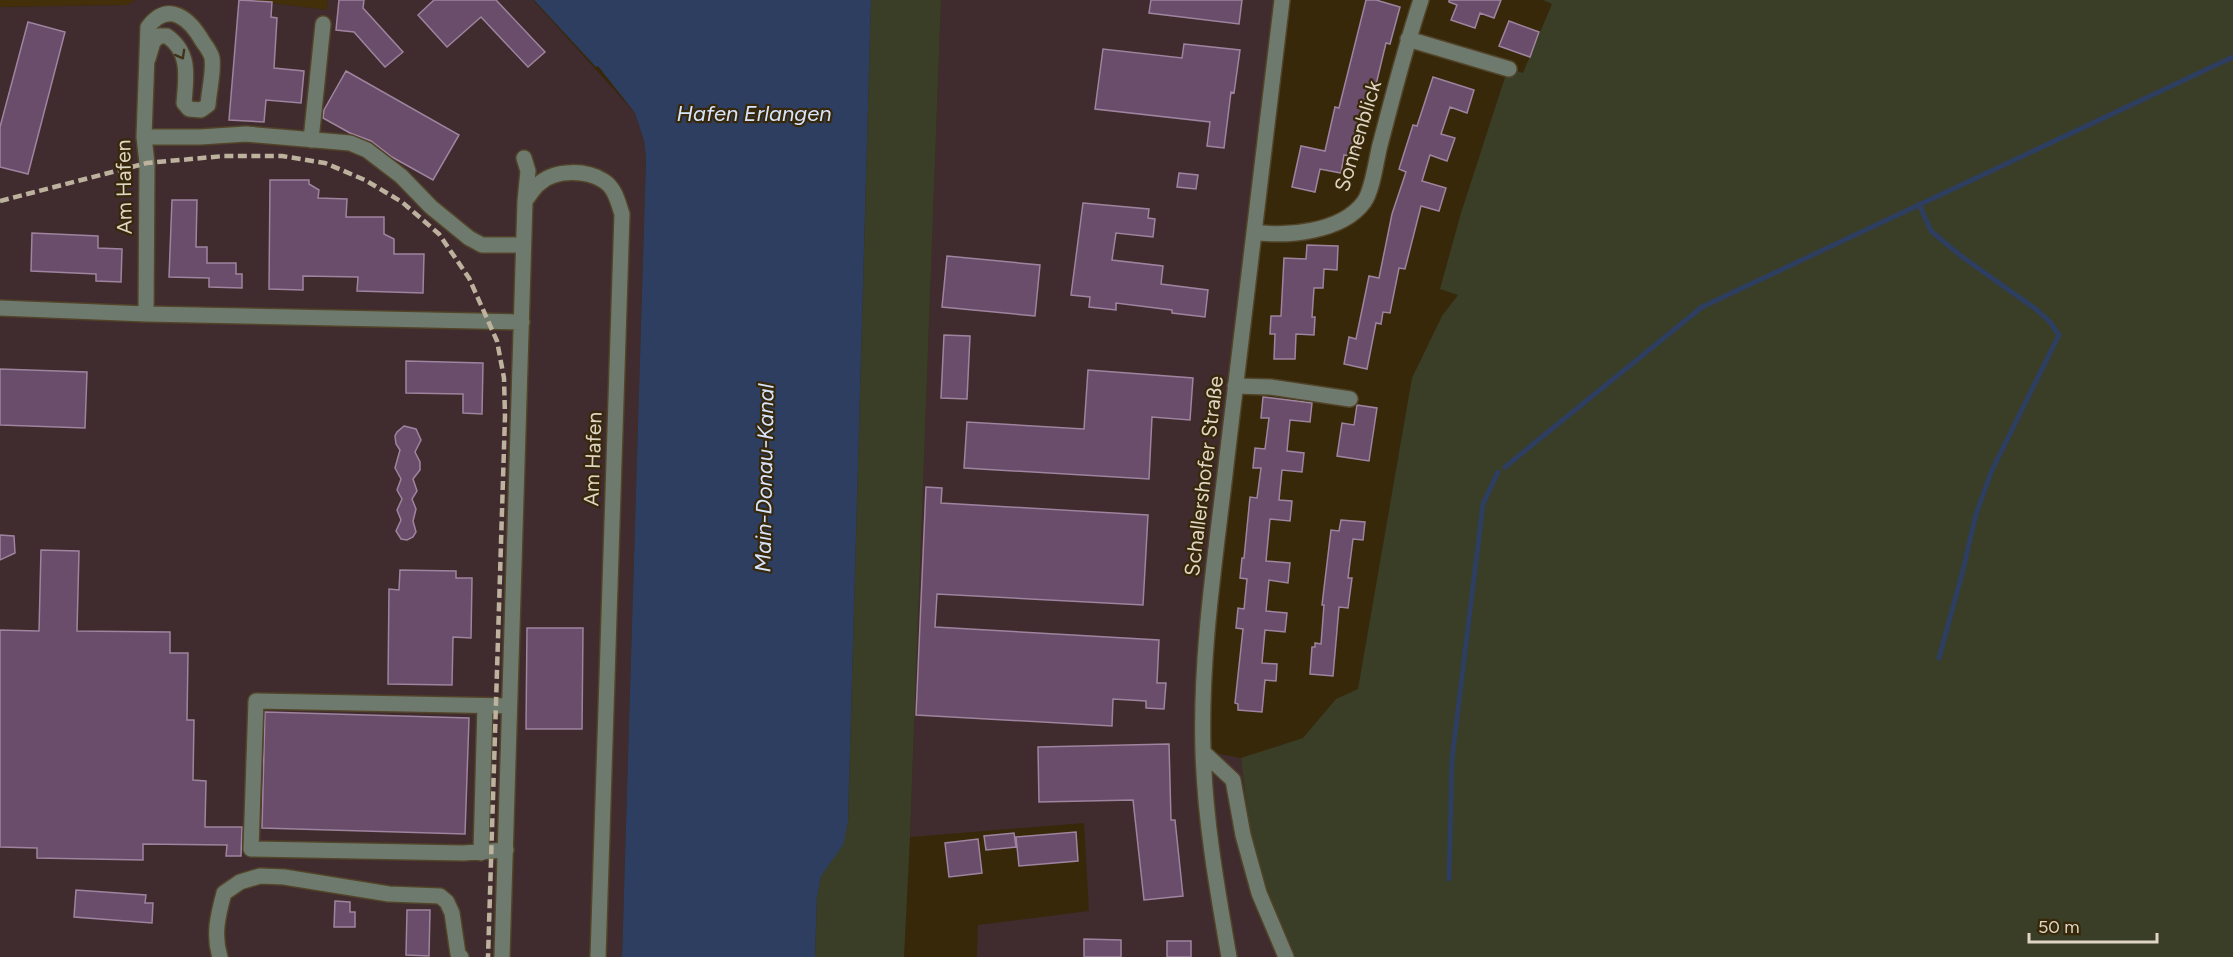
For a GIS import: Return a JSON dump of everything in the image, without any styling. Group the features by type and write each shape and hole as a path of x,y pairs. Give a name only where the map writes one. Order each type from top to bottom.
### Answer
{"street":[{"name":"Schallershofer Straße","path":"1229,957 1210,843 1203,752 1208,630 1282,0"},
{"name":"Sonnenblick","path":"1254,232 1291,234 1327,226 1341,221 1365,200 1408,39 1421,0"},
{"name":"Am Hafen","path":"146,314 147,163 144,137 148,27 155,16 168,12 180,14 192,22 212,57 208,105 201,110 189,109 184,103 187,65 173,40 167,36 159,36 153,42 148,59"},
{"path":"311,140 323,24"},
{"path":"1408,39 1509,69"},
{"path":"144,137 246,134 350,143 367,150 401,176 431,207 470,238 482,245 523,245"},
{"path":"502,957 523,245 528,171 525,158"},
{"name":"Am Hafen","path":"525,201 539,183 554,175 581,172 605,181 616,195 622,214 598,957"},
{"path":"0,308 146,314 522,322"},
{"path":"1235,386 1270,387 1350,399"},
{"path":"506,850 482,853 251,849 256,701 509,706"},
{"path":"482,853 485,706"},
{"path":"1203,752 1233,780 1244,836 1259,893 1286,957"},
{"path":"220,957 216,945 216,926 224,893 240,882 260,876 284,877 389,894 440,896 447,902 452,913 461,957"}],"shaded area":[{"path":"0,0 136,0 127,5 0,7"},
{"path":"136,0 247,0 327,10 328,0 533,0 635,113 644,141 646,158 622,957 0,957 0,7 127,5"},
{"path":"247,0 328,0 327,10"},
{"path":"941,0 1276,0 1198,750 1241,758 1250,835 1265,892 1293,957 977,957 978,925 1089,911 1084,823 910,837"}],"green space":[{"path":"871,0 941,0 904,957 815,957 817,898 821,875 842,845 848,822"},
{"path":"1543,0 2233,0 2233,957 1293,957 1265,892 1250,835 1241,758 1303,738 1336,699 1358,689 1412,378 1442,316 1458,295 1440,289 1461,213 1508,68 1523,73 1552,4"}],"water":[{"name":"Hafen Erlangen","path":"534,0 871,0 848,822 843,845 821,876 817,898 815,957 622,957 646,158 644,141 635,113 598,66 596,67"}],"building":[{"path":"239,0 272,2 271,17 277,18 274,68 304,71 301,103 266,100 264,122 229,120"},
{"path":"339,0 364,0 363,8 403,52 385,67 354,32 336,30"},
{"path":"434,0 496,0 545,52 528,67 481,17 447,47 418,15"},
{"path":"1151,0 1242,0 1239,24 1149,13"},
{"path":"1366,0 1376,0 1400,7 1390,44 1386,43 1374,93 1368,92 1354,157 1344,155 1341,173 1320,169 1315,192 1292,187 1301,146 1325,151 1335,107 1339,108"},
{"path":"1449,0 1501,0 1494,18 1480,13 1475,28 1451,20 1457,5"},
{"path":"1509,21 1539,32 1530,57 1499,46"},
{"path":"28,22 65,32 28,174 0,167 0,127"},
{"path":"1184,44 1240,50 1234,93 1231,92 1224,148 1207,146 1210,122 1095,109 1103,49 1182,58"},
{"path":"346,71 459,135 433,180 392,157 371,141 350,133 323,118 324,110"},
{"path":"1433,77 1474,90 1467,113 1450,107 1441,134 1455,138 1447,161 1430,155 1422,181 1446,188 1439,211 1421,206 1405,269 1399,268 1390,313 1383,312 1381,324 1376,323 1367,369 1344,364 1349,337 1356,339 1369,276 1379,278 1392,214 1406,172 1399,169 1413,125 1417,126"},
{"path":"1179,173 1198,175 1196,189 1177,187"},
{"path":"270,180 309,180 309,184 319,190 318,198 347,199 346,217 384,217 384,234 394,239 394,254 424,254 423,293 357,291 358,277 303,276 303,290 269,289"},
{"path":"172,200 197,200 196,247 207,247 207,263 236,263 236,274 242,274 242,288 209,287 209,278 169,277"},
{"path":"1083,203 1149,209 1148,218 1155,219 1153,237 1116,233 1112,260 1163,266 1161,284 1208,290 1205,317 1116,303 1116,310 1089,307 1090,297 1071,295"},
{"path":"32,233 98,236 98,248 122,249 121,282 96,281 96,274 31,271"},
{"path":"1307,245 1338,246 1337,270 1324,269 1323,288 1314,288 1312,317 1315,317 1314,335 1296,334 1295,359 1274,359 1275,334 1270,334 1271,316 1281,316 1284,258 1306,259"},
{"path":"947,256 1040,265 1035,316 942,307"},
{"path":"944,335 970,336 967,399 941,398"},
{"path":"406,361 483,363 482,414 463,413 463,394 406,393"},
{"path":"0,369 87,372 85,428 0,425"},
{"path":"1088,370 1193,378 1190,420 1152,417 1149,479 964,468 967,422 1084,429"},
{"path":"1263,397 1312,403 1310,422 1290,420 1287,451 1304,453 1302,472 1282,470 1279,500 1292,501 1290,521 1270,519 1266,561 1290,563 1288,583 1269,580 1266,611 1287,613 1285,632 1265,630 1262,663 1277,664 1276,681 1265,680 1262,712 1238,710 1238,704 1235,703 1243,629 1236,628 1238,608 1244,609 1247,579 1240,578 1242,558 1244,558 1250,497 1257,498 1261,468 1253,468 1255,448 1265,449 1269,418 1261,418"},
{"path":"1357,405 1377,408 1369,461 1337,456 1342,423 1354,425"},
{"path":"404,426 416,429 421,440 415,452 420,462 420,470 413,479 417,491 412,499 416,509 413,521 416,532 407,540 401,539 396,531 401,520 397,510 402,499 397,490 401,479 395,468 400,450 395,436"},
{"path":"926,487 942,488 941,503 1148,515 1143,605 937,594 935,627 1159,640 1157,683 1166,683 1164,709 1146,708 1146,701 1113,699 1112,726 916,715"},
{"path":"1341,520 1365,522 1363,540 1353,539 1348,578 1352,578 1348,608 1339,607 1333,676 1310,674 1312,647 1315,647 1315,643 1321,644 1324,605 1322,605 1331,530 1339,531"},
{"path":"0,535 14,536 15,553 0,560"},
{"path":"41,550 79,551 77,631 170,632 170,653 188,653 187,720 194,720 193,780 206,781 205,827 242,827 241,856 226,856 227,845 143,844 143,860 37,858 37,848 0,847 0,630 39,631"},
{"path":"400,570 456,571 456,578 472,578 471,638 453,637 452,685 388,684 389,589 399,590"},
{"path":"527,628 583,628 582,729 526,729"},
{"path":"265,712 469,718 465,834 262,828"},
{"path":"1169,744 1171,820 1175,820 1183,896 1144,900 1133,800 1039,802 1038,747"},
{"path":"1076,832 1078,861 1019,866 1016,837"},
{"path":"1014,833 1016,847 986,850 984,836"},
{"path":"978,839 982,873 949,877 945,843"},
{"path":"76,890 146,895 145,903 153,903 152,923 74,917"},
{"path":"335,901 350,902 350,912 355,912 355,927 334,927"},
{"path":"407,910 430,910 429,956 406,955"},
{"path":"1084,939 1121,940 1121,957 1084,957"},
{"path":"1167,941 1191,941 1191,957 1167,957"}],"waterway":[{"path":"1505,467 1702,307 2233,57"},
{"path":"1919,204 1931,231 1961,256 2037,310 2050,322 2059,335 1992,470 1976,514 1939,658"},
{"path":"1449,879 1452,759 1483,504 1498,472"}],"railway":[{"path":"0,201 147,163 224,156 282,156 325,163 365,180 402,202 439,234 469,278 497,341 504,378 505,416 488,957"}],"water label":[{"name":"Main-Donau-Kanal","path":"764,478"}]}
